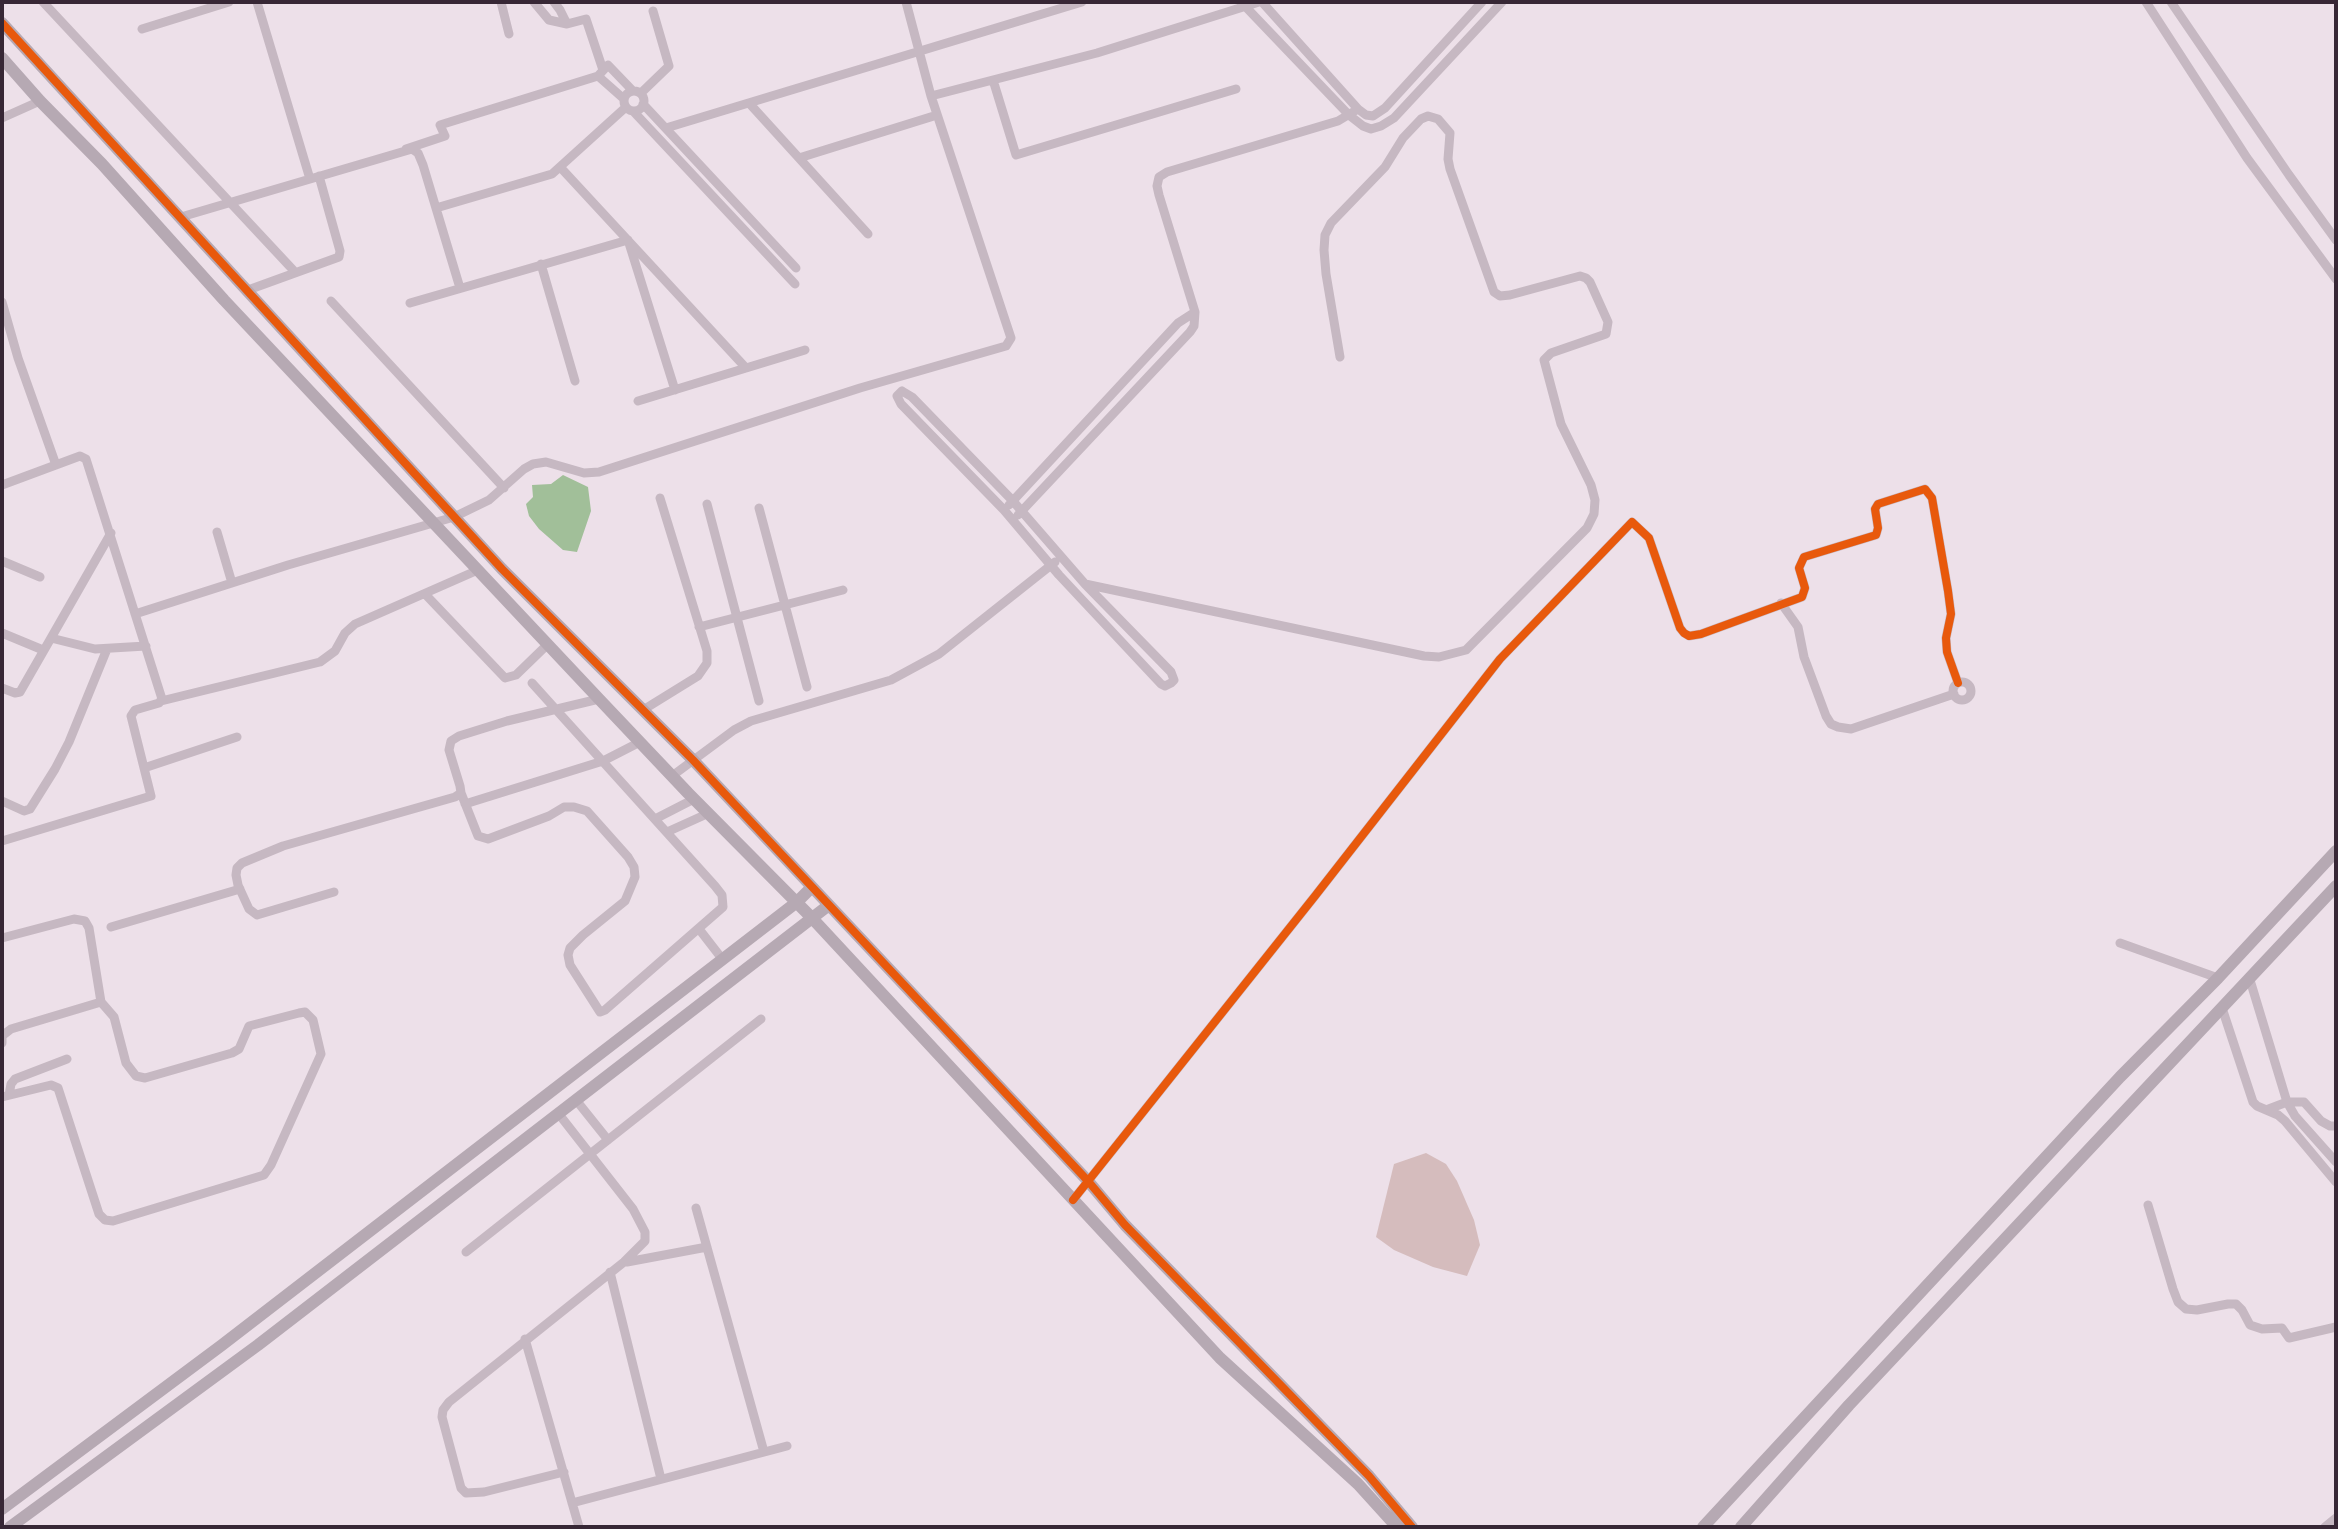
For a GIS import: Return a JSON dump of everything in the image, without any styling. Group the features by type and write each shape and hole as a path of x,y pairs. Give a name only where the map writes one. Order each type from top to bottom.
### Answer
{"street":[{"path":"43,2 295,272"},
{"path":"142,29 229,2"},
{"path":"248,290 339,257 340,251 257,2"},
{"path":"501,2 509,34"},
{"path":"534,2 549,20 567,24 586,19 601,73 628,106 795,284"},
{"path":"554,2 567,24"},
{"path":"135,614 454,517 489,500 533,464 546,462 584,473 599,472 860,388 1006,346 1011,338 931,96 906,2"},
{"path":"666,128 1066,4 1082,2"},
{"path":"931,96 1097,53 1260,2 1363,126 1376,128 1394,118 1502,2"},
{"path":"1244,5 1354,112 1373,116 1385,108 1482,2"},
{"path":"2173,3 2336,240"},
{"path":"2148,5 2247,158 2336,279"},
{"path":"628,106 640,109 639,96 669,66 653,11"},
{"path":"2,23 502,569 693,760 1075,1167 1125,1225 1369,1476 1412,1527"},
{"path":"2,58 224,300 672,776 797,902 1220,1358 1358,1484 1397,1527"},
{"path":"181,217 445,136 440,125 601,73 608,65 796,268"},
{"path":"993,80 1016,155 1236,89"},
{"path":"628,106 627,94 639,96"},
{"path":"2,118 40,101"},
{"path":"749,103 868,234"},
{"path":"436,208 552,174 628,106"},
{"path":"1013,521 1194,326 1195,312 1159,195 1159,177 1325,125 1354,112"},
{"path":"799,158 937,115"},
{"path":"1373,116 1376,128"},
{"path":"1085,584 1424,656 1439,657 1466,650 1587,528 1594,514 1595,500 1591,485 1561,424 1544,360 1551,353 1606,334 1608,322 1590,282 1580,276 1510,295 1500,296 1494,292 1450,169 1450,133 1438,119 1428,116 1403,138 1385,167 1331,223 1325,235 1326,274 1340,357"},
{"path":"403,150 412,149 418,153 460,288"},
{"path":"561,168 746,368"},
{"path":"410,303 628,240"},
{"path":"628,240 675,390"},
{"path":"541,264 575,381"},
{"path":"331,301 504,488"},
{"path":"2,302 18,358 56,465"},
{"path":"1004,510 1178,323 1195,312"},
{"path":"638,401 805,350"},
{"path":"902,391 912,397 1012,500 1085,584 1171,672 1174,680 1171,683 1161,684 1050,565 1004,510 901,404 897,399 899,393 902,391"},
{"path":"2,485 80,456 86,459 161,701"},
{"path":"1072,1198 1315,896 1500,659 1632,522 1649,538 1680,628 1687,636 1701,634 1804,595 1799,568 1804,557 1876,535 1875,509 1878,504 1925,489 1932,498 1948,591 1951,614 1946,638 1947,652 1958,683"},
{"path":"643,710 698,676 707,663 707,651 660,498"},
{"path":"707,504 759,701"},
{"path":"759,508 807,687"},
{"path":"217,532 232,583"},
{"path":"2,688 20,692 111,533"},
{"path":"672,776 751,721 891,680 939,654 1061,558"},
{"path":"2,561 40,577"},
{"path":"2,841 151,796 131,716 135,710 320,662 335,651 348,629 478,570"},
{"path":"699,627 843,590"},
{"path":"425,594 505,678 516,675 548,644"},
{"path":"1781,603 1798,627 1804,657 1831,724 1851,729 1954,694"},
{"path":"2,633 43,650"},
{"path":"51,638 80,647 107,649 146,646"},
{"path":"2,801 24,811 30,809 69,742 107,649"},
{"path":"532,683 557,708 722,895 723,907 600,1012 570,965 568,955 570,948 583,935 625,901 635,877 634,867 587,811 574,807 564,807 549,816 488,839 478,836 449,750 451,741 470,732 557,708 599,699"},
{"path":"1958,683 1969,684 1972,692 1964,700 1954,694 1958,683"},
{"path":"144,768 237,737"},
{"path":"465,804 603,761 640,742"},
{"path":"334,892 257,915 249,909 240,889 237,868 283,846 444,801 461,793"},
{"path":"655,819 694,799"},
{"path":"667,832 709,813"},
{"path":"1703,1527 2081,1119 2336,851"},
{"path":"1741,1527 1849,1405 2336,886"},
{"path":"2,1509 222,1345 723,960 812,887"},
{"path":"111,927 240,889"},
{"path":"10,1527 258,1345 829,905"},
{"path":"2,938 74,919 85,921 89,928 101,1002 114,1017 126,1063 136,1076 145,1078 232,1053 239,1049 249,1026 305,1012 313,1020 320,1046 318,1062 264,1175 113,1221 105,1220 99,1214 58,1088 51,1085 6,1096"},
{"path":"699,929 723,960"},
{"path":"2120,943 2218,978"},
{"path":"2250,980 2287,1102 2295,1116 2336,1162"},
{"path":"2,1043 2,1036 11,1029 101,1002"},
{"path":"2222,1008 2250,1096 2257,1106 2285,1121 2336,1182"},
{"path":"466,1252 761,1019"},
{"path":"6,1096 15,1079 67,1059"},
{"path":"576,1100 608,1140"},
{"path":"2266,1110 2287,1102 2304,1102 2321,1121 2336,1126"},
{"path":"558,1113 633,1209 645,1232 645,1241 624,1262 449,1402 442,1417 455,1470 466,1493 564,1472"},
{"path":"2081,1119 2102,1136"},
{"path":"2148,1205 2173,1289 2178,1302 2186,1309 2236,1304 2250,1325 2262,1329 2282,1328 2289,1338 2336,1327"},
{"path":"696,1208 764,1452"},
{"path":"624,1262 707,1247"},
{"path":"610,1272 661,1479"},
{"path":"525,1339 579,1527"},
{"path":"572,1503 787,1446"},
{"path":"2325,1527 2336,1518"}],"shaded area":[{"path":"563,475 588,487 591,511 577,552 563,550 539,529 529,516 526,504 533,497 532,485 551,484"},
{"path":"1426,1153 1446,1164 1474,1220 1480,1245 1467,1276 1433,1267 1394,1250 1376,1237 1394,1164"}],"cycle path":[{"path":"2,23 502,569 693,760 1088,1181 1125,1225 1369,1476 1412,1527"},
{"path":"1073,1200 1500,659 1632,522 1649,538 1680,628 1689,636 1802,597 1805,588 1799,568 1804,557 1876,535 1875,509 1878,504 1925,489 1932,498 1948,591 1951,614 1946,638 1947,652 1958,683"}]}
